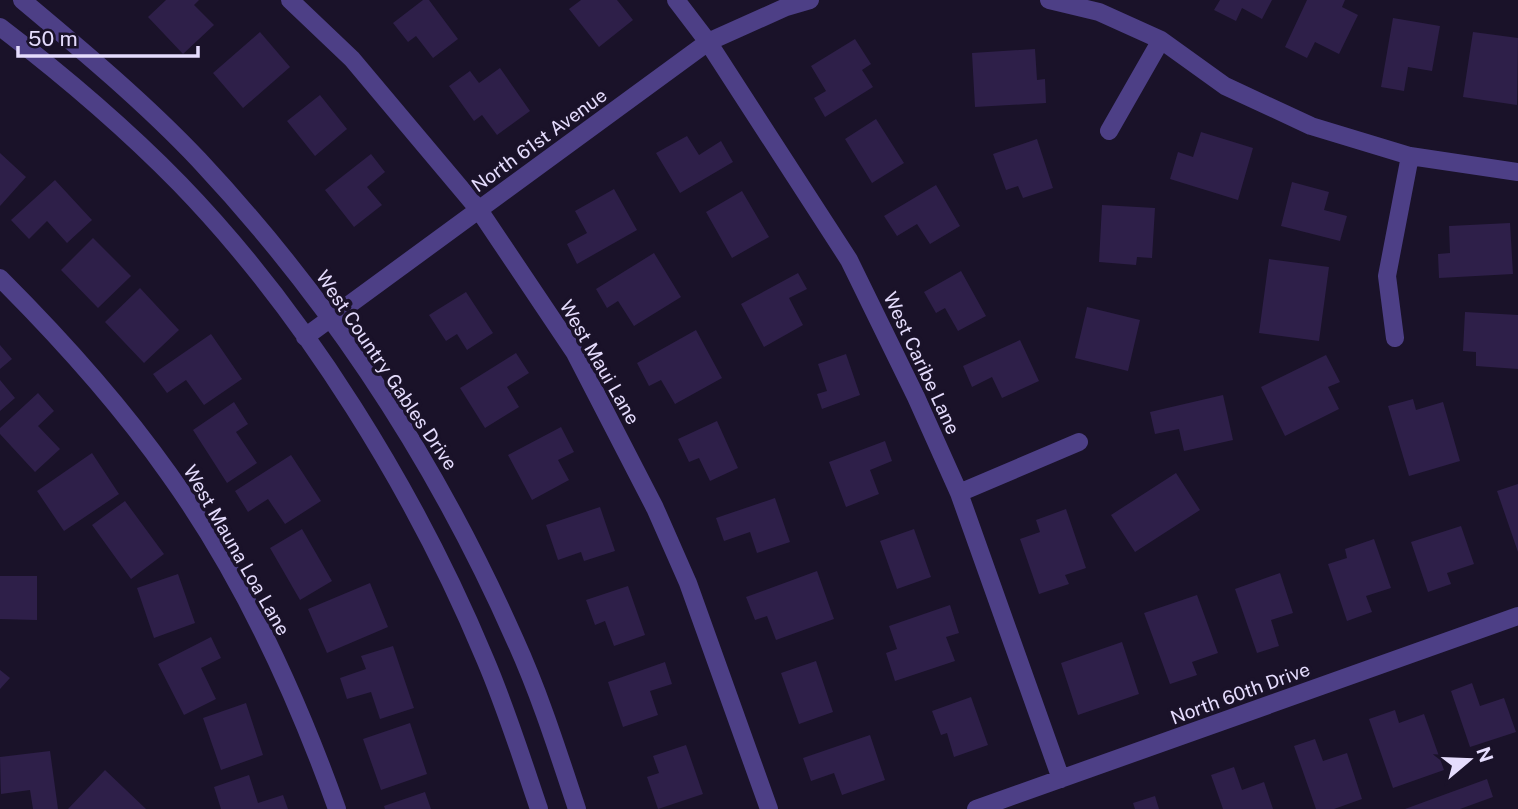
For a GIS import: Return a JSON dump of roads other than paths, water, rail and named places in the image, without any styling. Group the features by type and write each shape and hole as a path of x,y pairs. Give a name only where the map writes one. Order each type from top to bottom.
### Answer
{"street":[{"name":"West Country Gables Drive","path":"22,0 82,51 197,158 277,248 331,318 417,447 484,571 541,704 577,809"},
{"name":"West Maui Lane","path":"290,0 352,59 479,210 575,353 655,508 688,583 769,809"},
{"name":"West Caribe Lane","path":"676,0 708,42 849,260 959,493 1061,779"},
{"name":"North 61st Avenue","path":"305,337 708,42 786,7 810,0"},
{"path":"1049,0 1099,12 1161,40 1225,86 1311,126 1410,156 1518,172"},
{"path":"0,27 64,79 179,183 284,306 392,471 454,589 490,671 539,809"},
{"path":"1109,131 1161,40"},
{"path":"1395,338 1387,276 1410,156"},
{"name":"West Mauna Loa Lane","path":"0,278 51,329 118,406 178,487 269,643 304,722 337,809"},
{"path":"959,493 1079,442"},
{"name":"North 60th Drive","path":"976,809 1518,616"}]}
